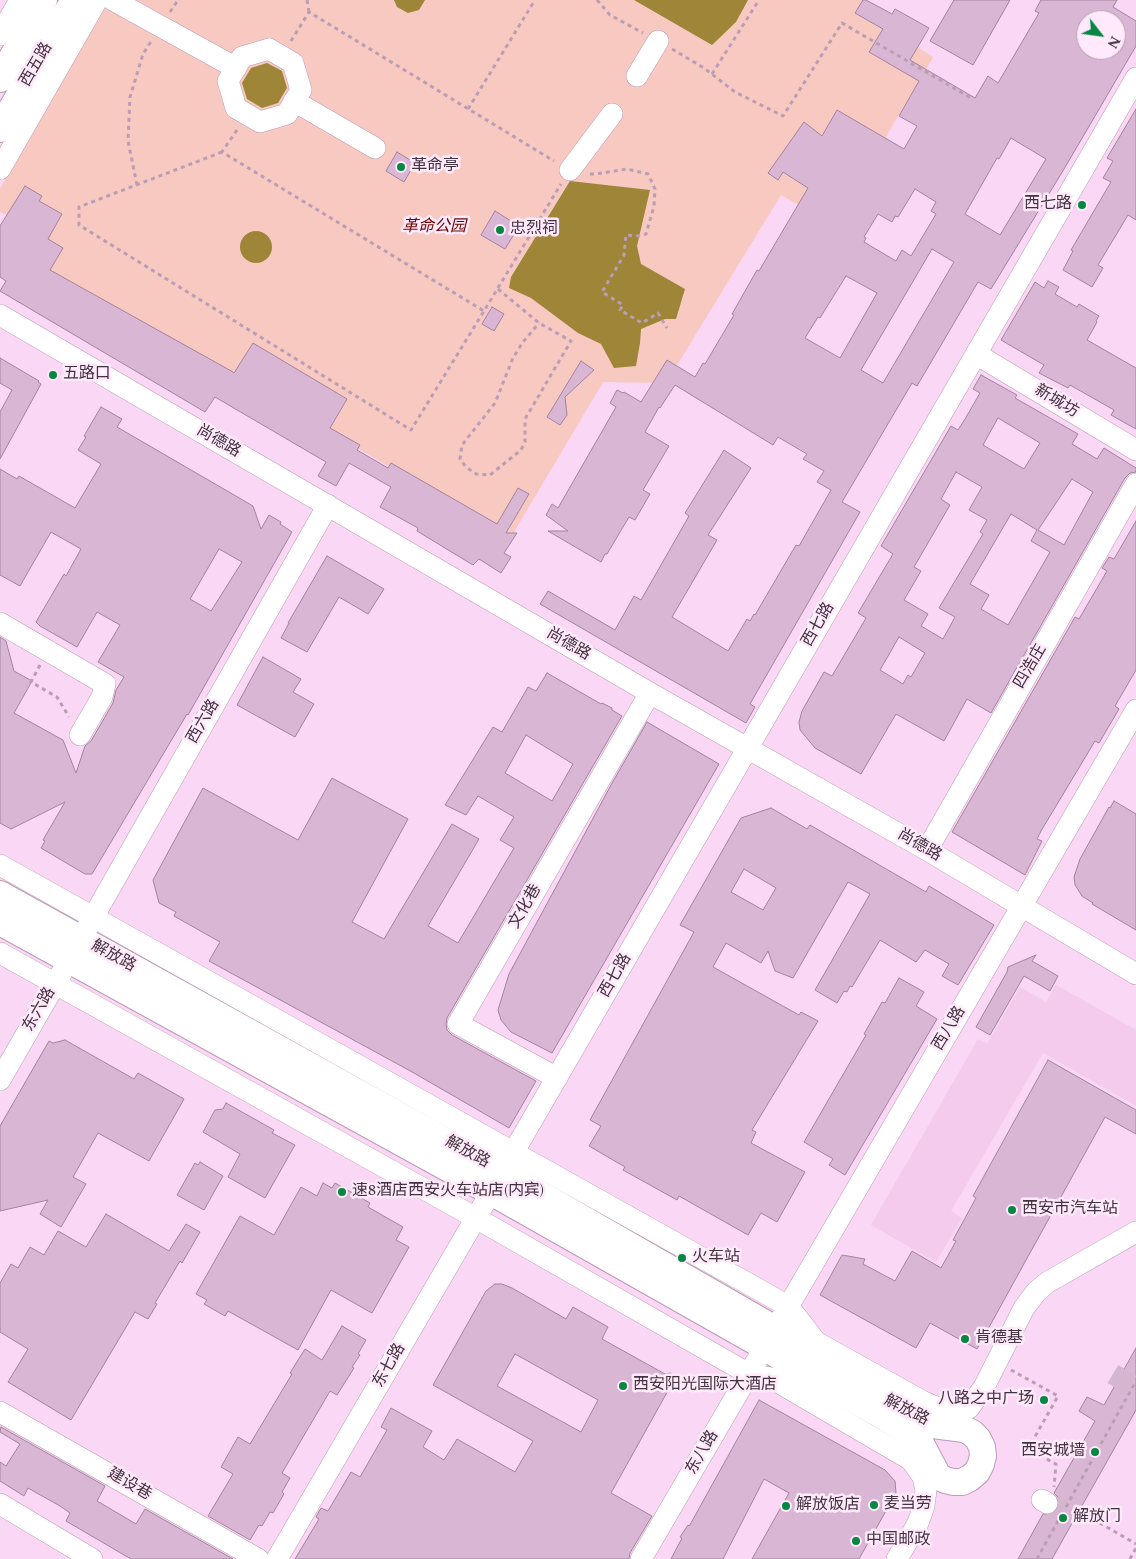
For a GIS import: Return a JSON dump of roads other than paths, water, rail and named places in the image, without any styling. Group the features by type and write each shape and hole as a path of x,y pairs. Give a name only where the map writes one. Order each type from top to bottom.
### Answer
{"main road":[{"name":"西五路","path":"0,79 44,0"},
{"name":"西五路","path":"0,129 74,0"},
{"name":"解放路","path":"0,894 75,950"},
{"name":"解放路","path":"0,922 75,950 502,1172 770,1338 918,1438 938,1476 945,1480 962,1482 970,1478 981,1464 983,1456 982,1447 972,1433 770,1338"}],"street":[{"path":"0,35 20,0"},
{"path":"0,169 97,0"},
{"path":"113,0 236,68"},
{"path":"637,76 658,41"},
{"path":"268,49 293,63 301,90 287,114 260,122 236,108 228,81 236,68 242,57 268,49"},
{"name":"西七路","path":"502,1172 1136,78"},
{"path":"294,101 375,148"},
{"path":"570,170 612,114"},
{"name":"尚德路","path":"0,315 650,692 927,850 1136,974"},
{"name":"新城坊","path":"976,354 1136,450"},
{"name":"四浩庄","path":"927,850 1136,484"},
{"name":"西六路","path":"75,950 328,505"},
{"path":"0,623 104,684 102,697 80,735"},
{"name":"文化巷","path":"557,1078 458,1024 650,692"},
{"name":"西八路","path":"770,1338 1136,710"},
{"path":"0,865 94,917 502,1172 788,1306 816,1342 922,1401 944,1419 969,1408 984,1387 1024,1308 1037,1291 1048,1282 1136,1232"},
{"name":"东六路","path":"0,1080 75,950"},
{"path":"0,954 476,1218 749,1374 771,1378 911,1460 923,1477 926,1490 924,1506 918,1523 898,1559"},
{"name":"东七路","path":"276,1559 502,1172"},
{"path":"1106,1250 1136,1216"},
{"path":"771,1378 770,1338 816,1342"},
{"name":"东八路","path":"641,1559 770,1338"},
{"name":"建设巷","path":"0,1412 258,1559"},
{"path":"0,1504 92,1559"}],"tunnel":[{"path":"1113,1374 1136,1388"},
{"path":"1047,1503 1075,1519"}],"place":[{"name":"革命亭","path":"401,167"},
{"name":"西七路","path":"1082,205"},
{"name":"忠烈祠","path":"500,230"},
{"name":"五路口","path":"53,375"},
{"name":"速8酒店西安火车站店(内宾)","path":"342,1192"},
{"name":"西安市汽车站","path":"1012,1210"},
{"name":"火车站","path":"682,1258"},
{"name":"肯德基","path":"965,1339"},
{"name":"西安阳光国际大酒店","path":"623,1386"},
{"name":"八路之中广场","path":"1044,1400"},
{"name":"西安城墙","path":"1095,1452"},
{"name":"麦当劳","path":"874,1505"},
{"name":"解放饭店","path":"786,1506"},
{"name":"解放门","path":"1063,1518"},
{"name":"中国邮政","path":"856,1541"}],"park label":[{"name":"革命公园","path":"434,228"}]}
